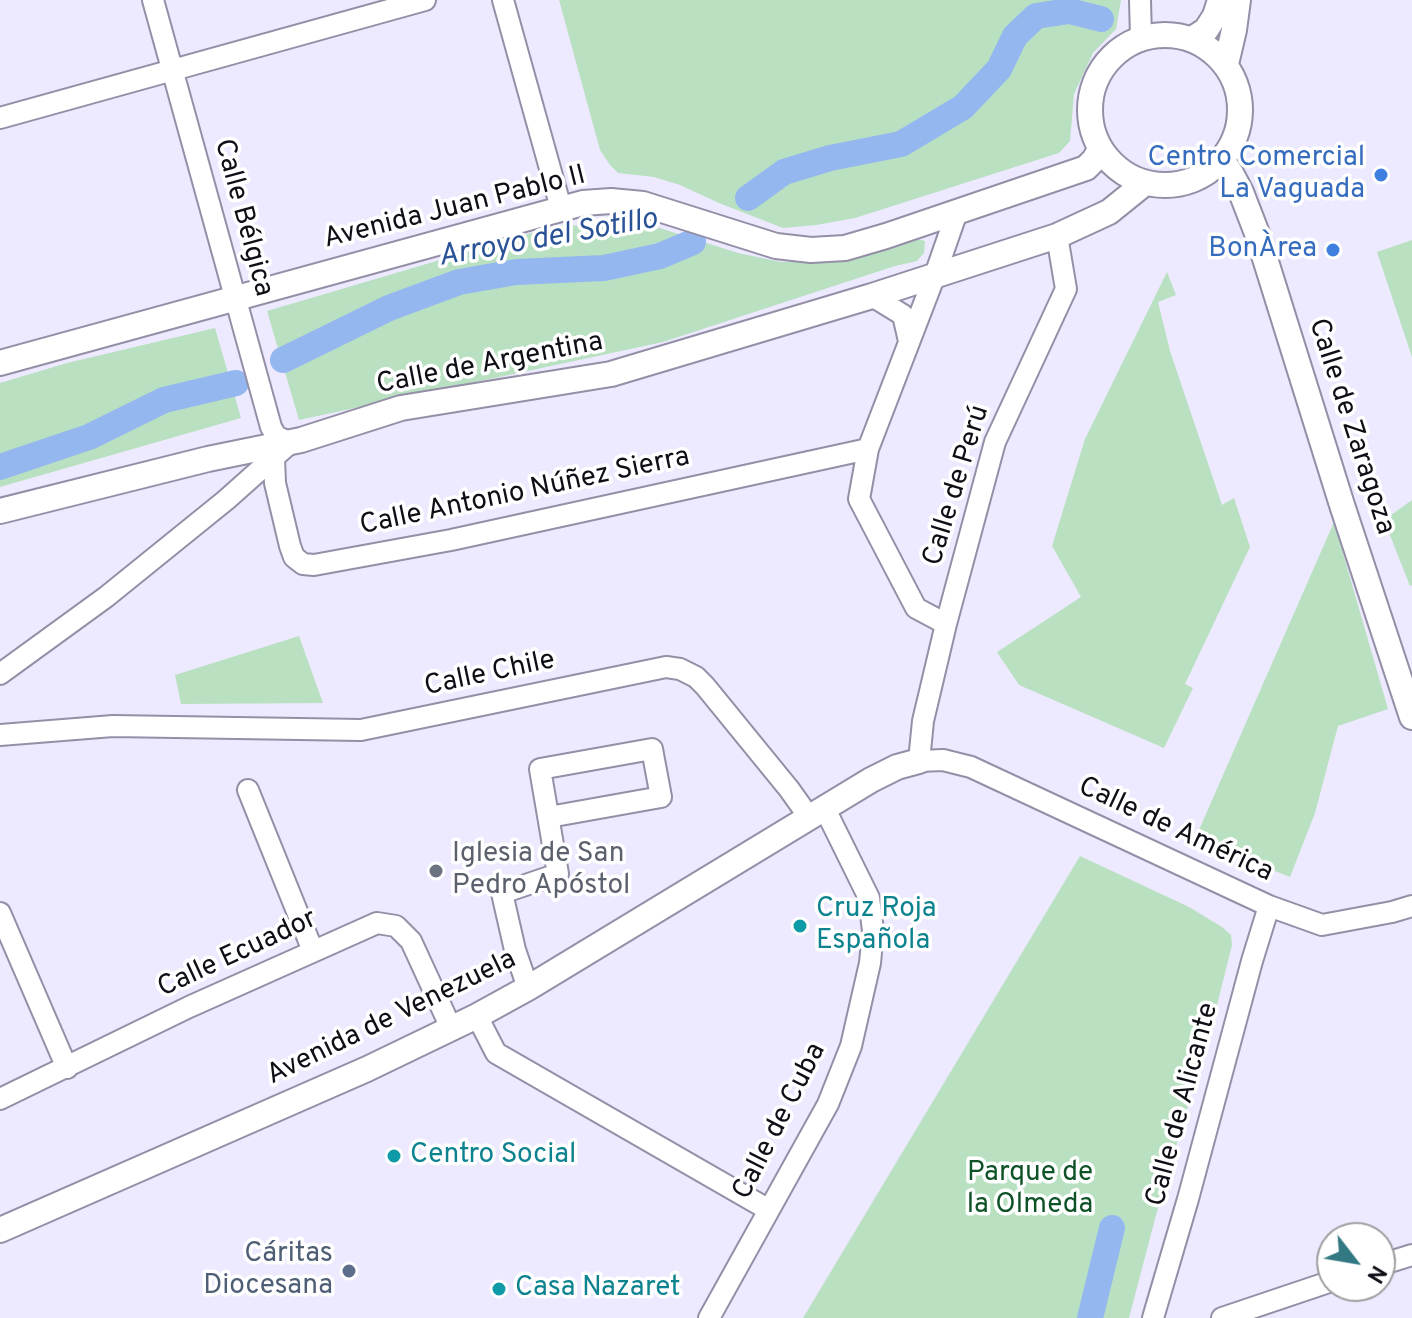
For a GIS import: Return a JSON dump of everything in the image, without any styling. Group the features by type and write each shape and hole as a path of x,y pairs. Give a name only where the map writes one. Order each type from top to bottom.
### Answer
{"street":[{"name":"Calle Bélgica","path":"153,0 271,427 282,451"},
{"path":"0,118 425,0"},
{"path":"503,0 561,208"},
{"path":"1140,0 1141,38"},
{"path":"1192,39 1206,30 1220,0"},
{"path":"1226,64 1238,0"},
{"path":"1167,34 1192,39 1211,49 1226,64 1236,82 1241,102 1240,124 1222,160 1206,174 1187,183 1166,186 1145,183 1114,166 1100,150 1092,130 1090,105 1096,81 1114,55 1141,38 1167,34"},
{"name":"Avenida Juan Pablo II","path":"0,363 561,208 598,201 643,204 776,246 811,250 845,248 1086,168 1100,150"},
{"name":"Calle de Zaragoza","path":"1222,160 1241,192 1258,236 1412,717"},
{"name":"Calle de Argentina","path":"0,674 106,597 282,451 401,408 611,374 872,296 1057,236 1109,212 1145,183"},
{"path":"946,624 916,608 859,499 868,449 957,212"},
{"name":"Calle de Perú","path":"919,761 923,721 946,624 995,442 1066,289 1057,236"},
{"path":"872,296 903,315 909,341"},
{"name":"Calle Antonio Núñez Sierra","path":"282,451 275,483 290,546 294,557 303,564 314,565 451,540 868,449"},
{"path":"0,511 208,459 282,451"},
{"name":"Calle Chile","path":"0,735 113,726 361,730 666,667 680,669 696,677 789,789 816,812"},
{"path":"528,988 515,950 502,893 558,874 540,769 652,749 661,797 549,817"},
{"name":"Calle de América","path":"919,761 943,760 971,767 1269,906 1322,925 1412,906"},
{"name":"Avenida de Venezuela","path":"0,1230 367,1069 477,1016 816,812 897,767 919,761"},
{"path":"248,790 313,951"},
{"name":"Calle de Cuba","path":"709,1318 828,1104 851,1046 870,963 873,931 869,898 816,812"},
{"name":"Calle de Alicante","path":"1153,1318 1269,906"},
{"path":"0,913 67,1068"},
{"name":"Calle Ecuador","path":"0,1099 189,1007 377,923 396,926 411,941 451,1028"},
{"path":"477,1016 496,1053 769,1210"},
{"path":"1222,1318 1316,1286"}],"green space":[{"path":"559,0 1121,0 1116,29 1093,53 1074,94 1070,141 1059,153 855,218 783,228 680,185 654,177 618,173 610,165 600,150"},
{"path":"644,223 738,253 781,262 850,261 917,239 925,241 924,253 917,261 663,342 299,420 267,311 555,226"},
{"path":"1412,240 1412,357 1377,252"},
{"path":"1167,272 1176,295 1158,302 1170,351 1222,505 1234,498 1250,547 1185,684 1193,688 1164,748 1019,685 997,652 1081,597 1052,546 1085,439"},
{"path":"215,328 241,418 0,487 0,383 67,363"},
{"path":"1412,500 1412,585 1410,586 1384,520"},
{"path":"1334,522 1388,709 1338,726 1315,813 1290,877 1195,839"},
{"path":"299,636 323,703 181,704 175,675"},
{"name":"Parque de la Olmeda","path":"1080,856 1189,907 1231,935 1232,945 1217,1005 1129,1318 803,1318"}],"waterway":[{"name":"Arroyo del Sotillo","path":"748,198 784,172 830,158 901,144 963,107 999,69 1015,36 1036,16 1069,11 1101,19"},
{"name":"Arroyo del Sotillo","path":"283,360 389,308 459,282 516,272 604,268 660,256 693,242"},
{"name":"Arroyo del Sotillo","path":"0,467 89,437 164,400 236,383"},
{"path":"1090,1318 1112,1228"}],"place":[{"name":"Centro Comercial La Vaguada","path":"1381,175"},
{"name":"BonÀrea","path":"1333,250"},
{"name":"Iglesia de San Pedro Apóstol","path":"436,871"},
{"name":"Cruz Roja Española","path":"800,926"},
{"name":"Centro Social","path":"394,1156"},
{"name":"Cáritas Diocesana","path":"349,1271"},
{"name":"Casa Nazaret","path":"499,1289"}]}
